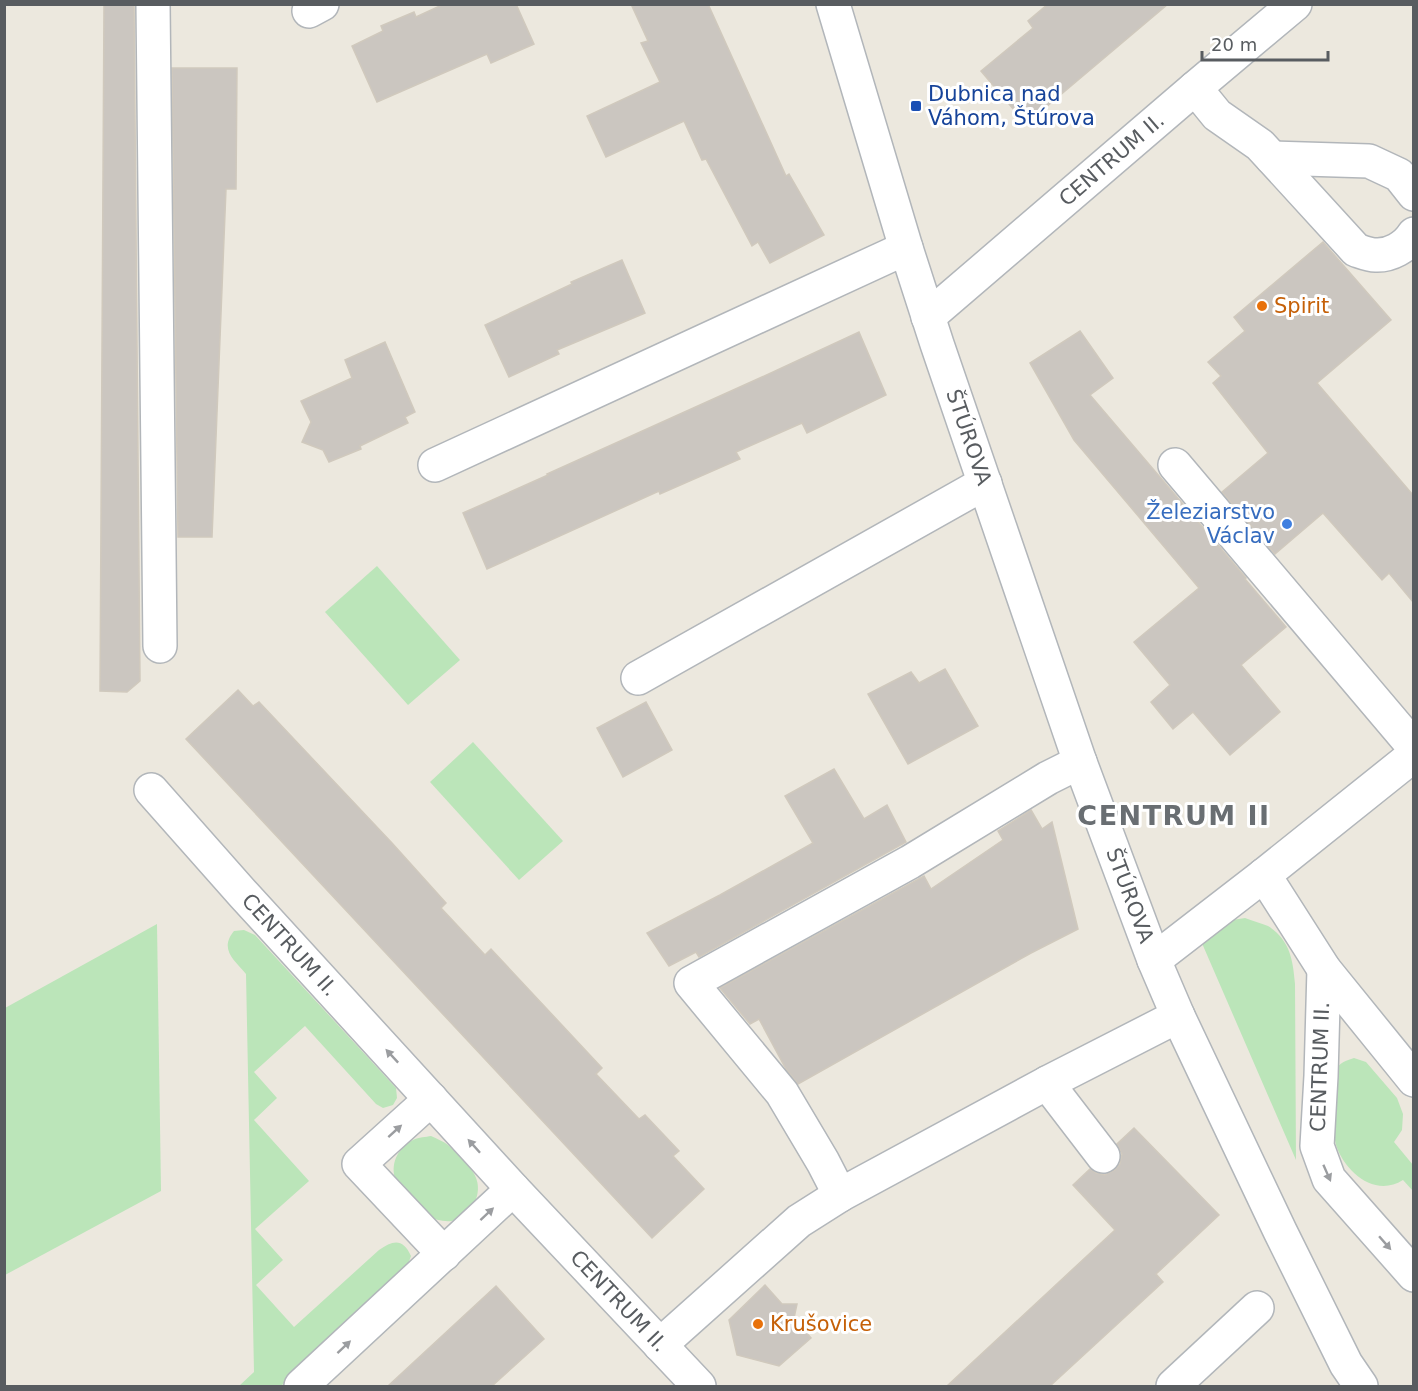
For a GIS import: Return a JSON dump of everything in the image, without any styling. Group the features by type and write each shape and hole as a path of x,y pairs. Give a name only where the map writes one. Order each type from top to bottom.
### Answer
{"street":[{"path":"153,4 160,646"},
{"name":"ŠTÚROVA","path":"833,4 928,317 1080,762 1154,960 1178,1016 1280,1231 1346,1364 1361,1386"},
{"name":"CENTRUM II.","path":"928,317 1296,4"},
{"path":"1195,88 1217,115 1260,145 1356,250 1375,255 1393,253 1410,240 1413,234"},
{"path":"1272,158 1369,161 1399,175 1413,194"},
{"path":"435,465 906,248"},
{"path":"1175,465 1413,747"},
{"path":"638,678 985,483"},
{"path":"1154,960 1413,756"},
{"path":"840,1195 782,1093 691,983 910,862 1048,778 1080,762"},
{"name":"CENTRUM II.","path":"151,790 513,1189 699,1386"},
{"name":"CENTRUM II.","path":"1264,875 1324,969 1413,1080"},
{"name":"CENTRUM II.","path":"1324,969 1317,1146 1329,1179 1413,1275"},
{"path":"660,1345 799,1221 840,1195 1047,1083 1178,1016"},
{"path":"1047,1083 1103,1156"},
{"path":"432,1099 359,1164 444,1254"},
{"path":"301,1386 513,1189"},
{"path":"1173,1386 1257,1308"}],"green space":[{"path":"377,566 460,660 408,705 325,612"},
{"path":"473,742 563,841 519,880 430,782"},
{"path":"1245,918 1268,926 1281,938 1289,951 1293,967 1296,1160 1201,941 1226,921"},
{"path":"157,924 161,1191 5,1275 5,1008"},
{"path":"244,930 255,935 396,1088 397,1098 393,1105 383,1108 376,1104 305,1026 254,1072 277,1098 254,1120 309,1181 255,1229 283,1260 256,1285 294,1327 379,1250 397,1242 405,1246 411,1256 406,1270 281,1386 239,1386 254,1372 246,974 230,954 228,943 234,931"},
{"path":"1354,1058 1366,1062 1397,1098 1403,1114 1402,1130 1394,1142 1413,1165 1413,1191 1403,1180 1392,1185 1372,1184 1354,1173 1340,1155 1336,1145 1333,1122 1334,1077 1343,1062"},
{"path":"431,1136 446,1144 471,1169 478,1186 476,1200 468,1212 452,1221 442,1221 428,1216 395,1178 394,1166 400,1150 413,1140"}],"building":[{"path":"104,4 134,4 140,681 127,692 100,691"},
{"path":"444,4 516,4 534,44 491,63 487,54 377,102 352,46 383,31 381,26 414,12 416,17"},
{"path":"631,4 708,4 786,176 789,174 824,235 770,263 758,242 752,246 706,159 702,160 684,121 606,157 587,116 660,82 641,43 648,41"},
{"path":"1048,4 1168,4 1026,124 981,71 1033,28 1028,21"},
{"path":"172,68 237,68 236,189 226,189 212,537 178,537"},
{"path":"1323,242 1391,320 1317,383 1413,495 1413,602 1389,573 1382,580 1323,513 1275,554 1222,492 1268,453 1213,383 1221,376 1208,362 1245,331 1234,317"},
{"path":"622,260 645,313 557,350 559,354 509,377 485,325 572,284 571,282"},
{"path":"1080,331 1113,378 1090,395 1286,627 1241,665 1280,712 1230,755 1193,712 1173,729 1151,702 1170,685 1134,642 1199,588 1074,440 1030,363"},
{"path":"859,332 886,395 807,433 802,423 736,452 740,459 660,494 659,491 487,569 463,513"},
{"path":"385,342 415,412 405,417 408,423 360,446 361,449 329,462 323,450 302,442 311,422 301,401 352,378 345,360"},
{"path":"945,669 978,726 908,764 868,694 911,672 919,683"},
{"path":"238,690 253,706 259,702 446,903 441,908 485,955 491,949 602,1068 596,1074 639,1119 645,1115 679,1151 673,1156 704,1189 652,1238 186,739"},
{"path":"646,702 672,750 623,777 597,728"},
{"path":"834,769 864,819 887,805 906,842 699,957 696,952 669,966 647,933 813,843 785,796"},
{"path":"1031,810 1042,829 1052,822 1078,929 798,1084 786,1069 759,1019 750,1024 720,988 924,876 931,889 1003,840 998,831"},
{"path":"1134,1128 1219,1215 1156,1274 1163,1282 1050,1386 947,1386 1115,1230 1073,1185 1090,1169 1105,1175 1115,1170 1120,1164 1122,1154 1117,1144"},
{"path":"765,1285 782,1304 797,1304 794,1318 811,1338 779,1366 737,1355 729,1320"},
{"path":"496,1286 544,1339 492,1386 388,1386"}],"place":[{"name":"Dubnica nad Váhom, Štúrova","path":"916,106"},
{"name":"Spirit","path":"1262,306"},
{"name":"Železiarstvo Václav","path":"1287,524"},
{"name":"Krušovice","path":"758,1324"}],"district":[{"name":"CENTRUM II","path":"1174,816"}]}
